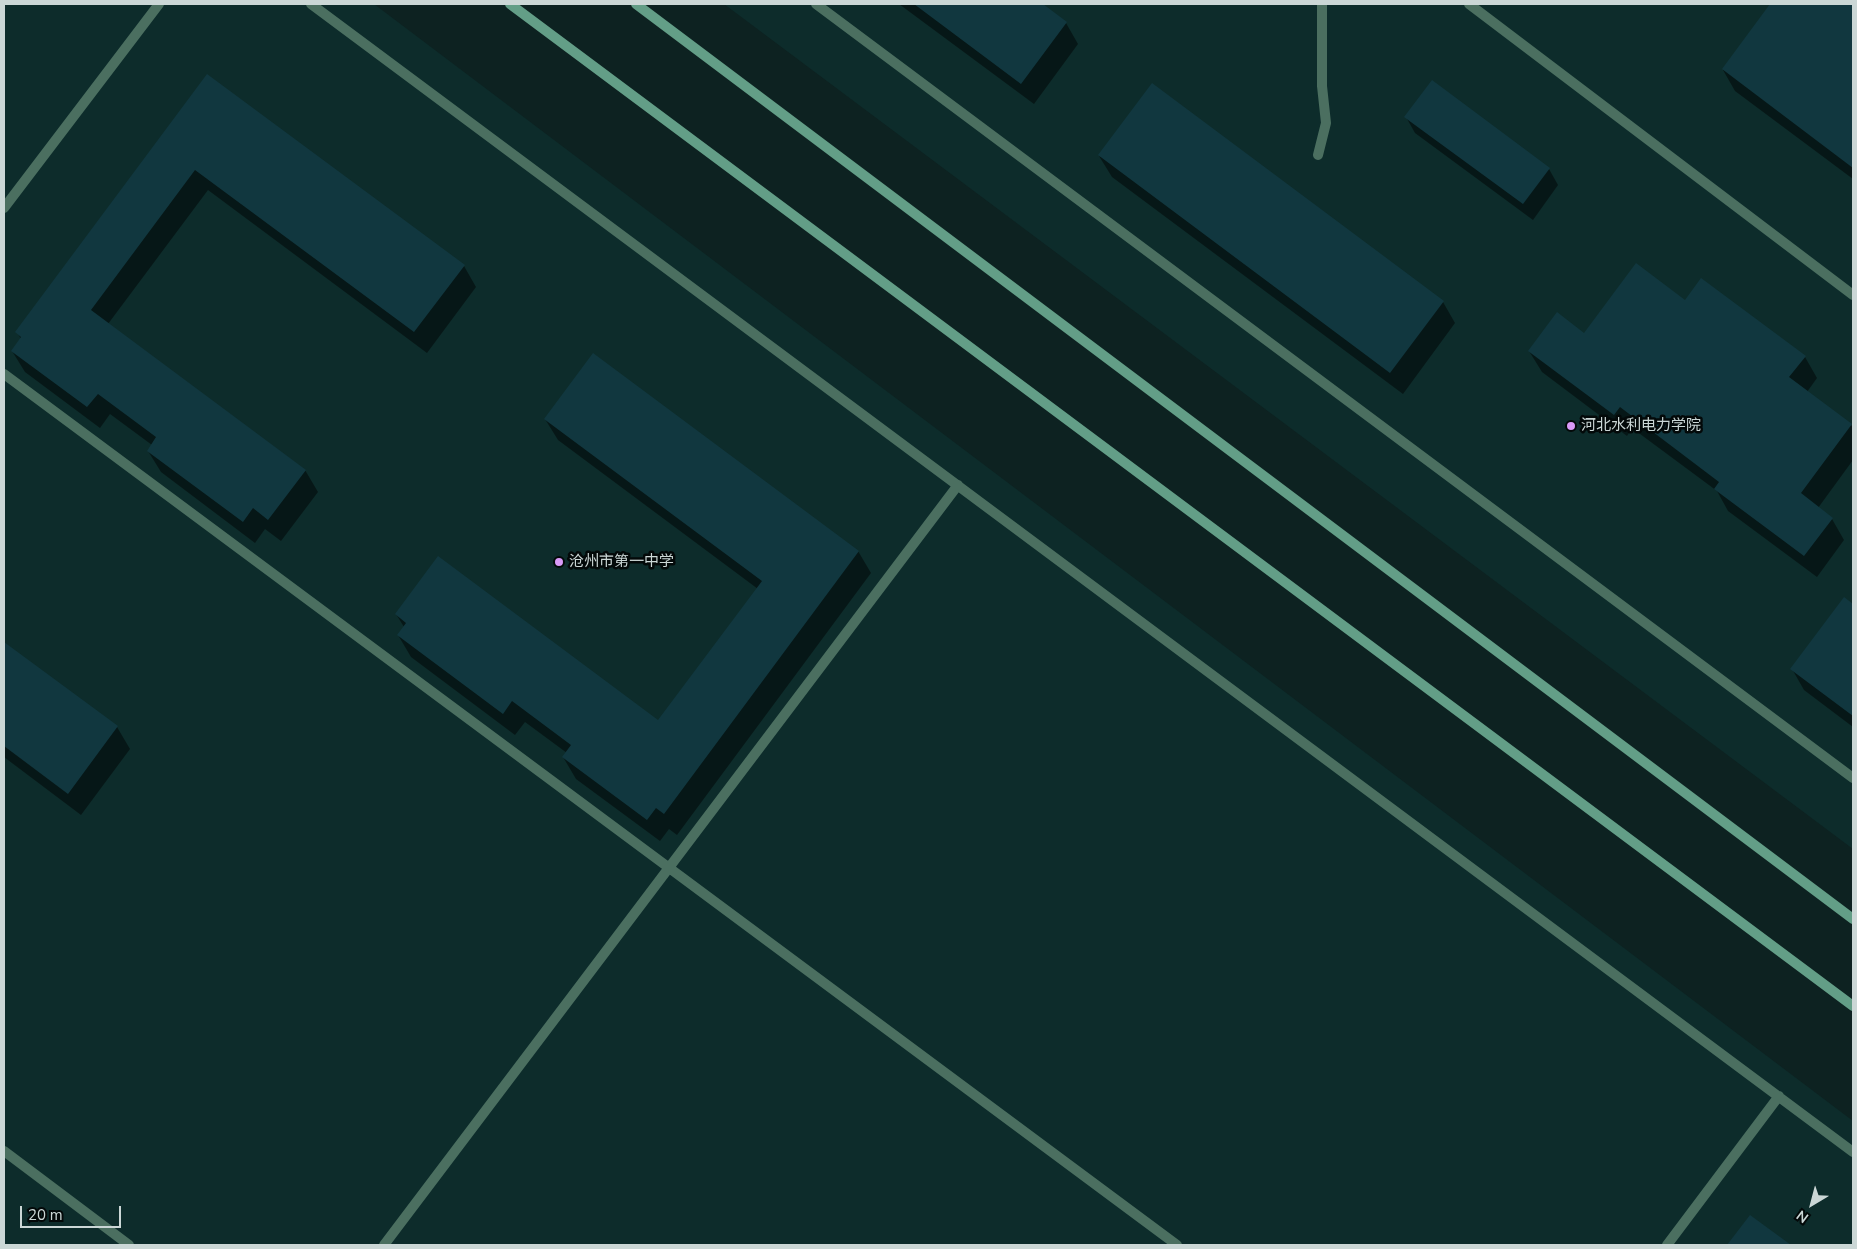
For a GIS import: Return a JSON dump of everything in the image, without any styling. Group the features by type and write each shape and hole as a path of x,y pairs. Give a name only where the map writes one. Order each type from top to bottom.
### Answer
{"street":[{"path":"510,4 1853,1006"},
{"path":"636,4 1853,919"}],"lane":[{"path":"4,208 159,4"},
{"path":"311,4 1853,1152"},
{"path":"816,4 1853,778"},
{"path":"1318,155 1326,123 1322,86 1322,4"},
{"path":"1469,4 1853,295"},
{"path":"4,374 1177,1245"},
{"path":"384,1245 958,485"},
{"path":"1667,1245 1779,1096"},
{"path":"4,1151 129,1245"}],"shaded area":[{"name":"沧州市第一中学","path":"4,4 374,4 1853,1121 1853,1245 4,1245"},
{"name":"河北水利电力学院","path":"724,4 1853,4 1853,849"}],"building":[{"path":"914,4 1043,4 1067,22 1021,84"},
{"path":"1770,4 1853,4 1853,168 1722,69"},
{"path":"207,74 465,265 414,332 195,170 91,310 306,470 268,520 253,508 243,522 147,451 156,437 98,394 87,407 11,351 21,337 15,332"},
{"path":"1432,80 1550,168 1523,204 1404,117"},
{"path":"1152,83 1444,301 1390,373 1098,155"},
{"path":"1636,263 1685,300 1701,278 1806,356 1789,377 1852,424 1801,493 1833,518 1804,556 1714,489 1719,482 1620,407 1614,415 1528,351 1557,312 1584,333"},
{"path":"593,353 859,551 664,814 656,808 647,820 562,757 571,745 512,701 503,714 397,635 406,623 395,614 438,556 658,720 762,581 544,419"},
{"path":"1844,597 1853,604 1853,716 1790,669"},
{"path":"4,642 118,726 68,794 4,746"},
{"path":"1750,1215 1791,1245 1727,1245"}],"place":[{"name":"河北水利电力学院","path":"1571,426"},
{"name":"沧州市第一中学","path":"559,562"}]}
